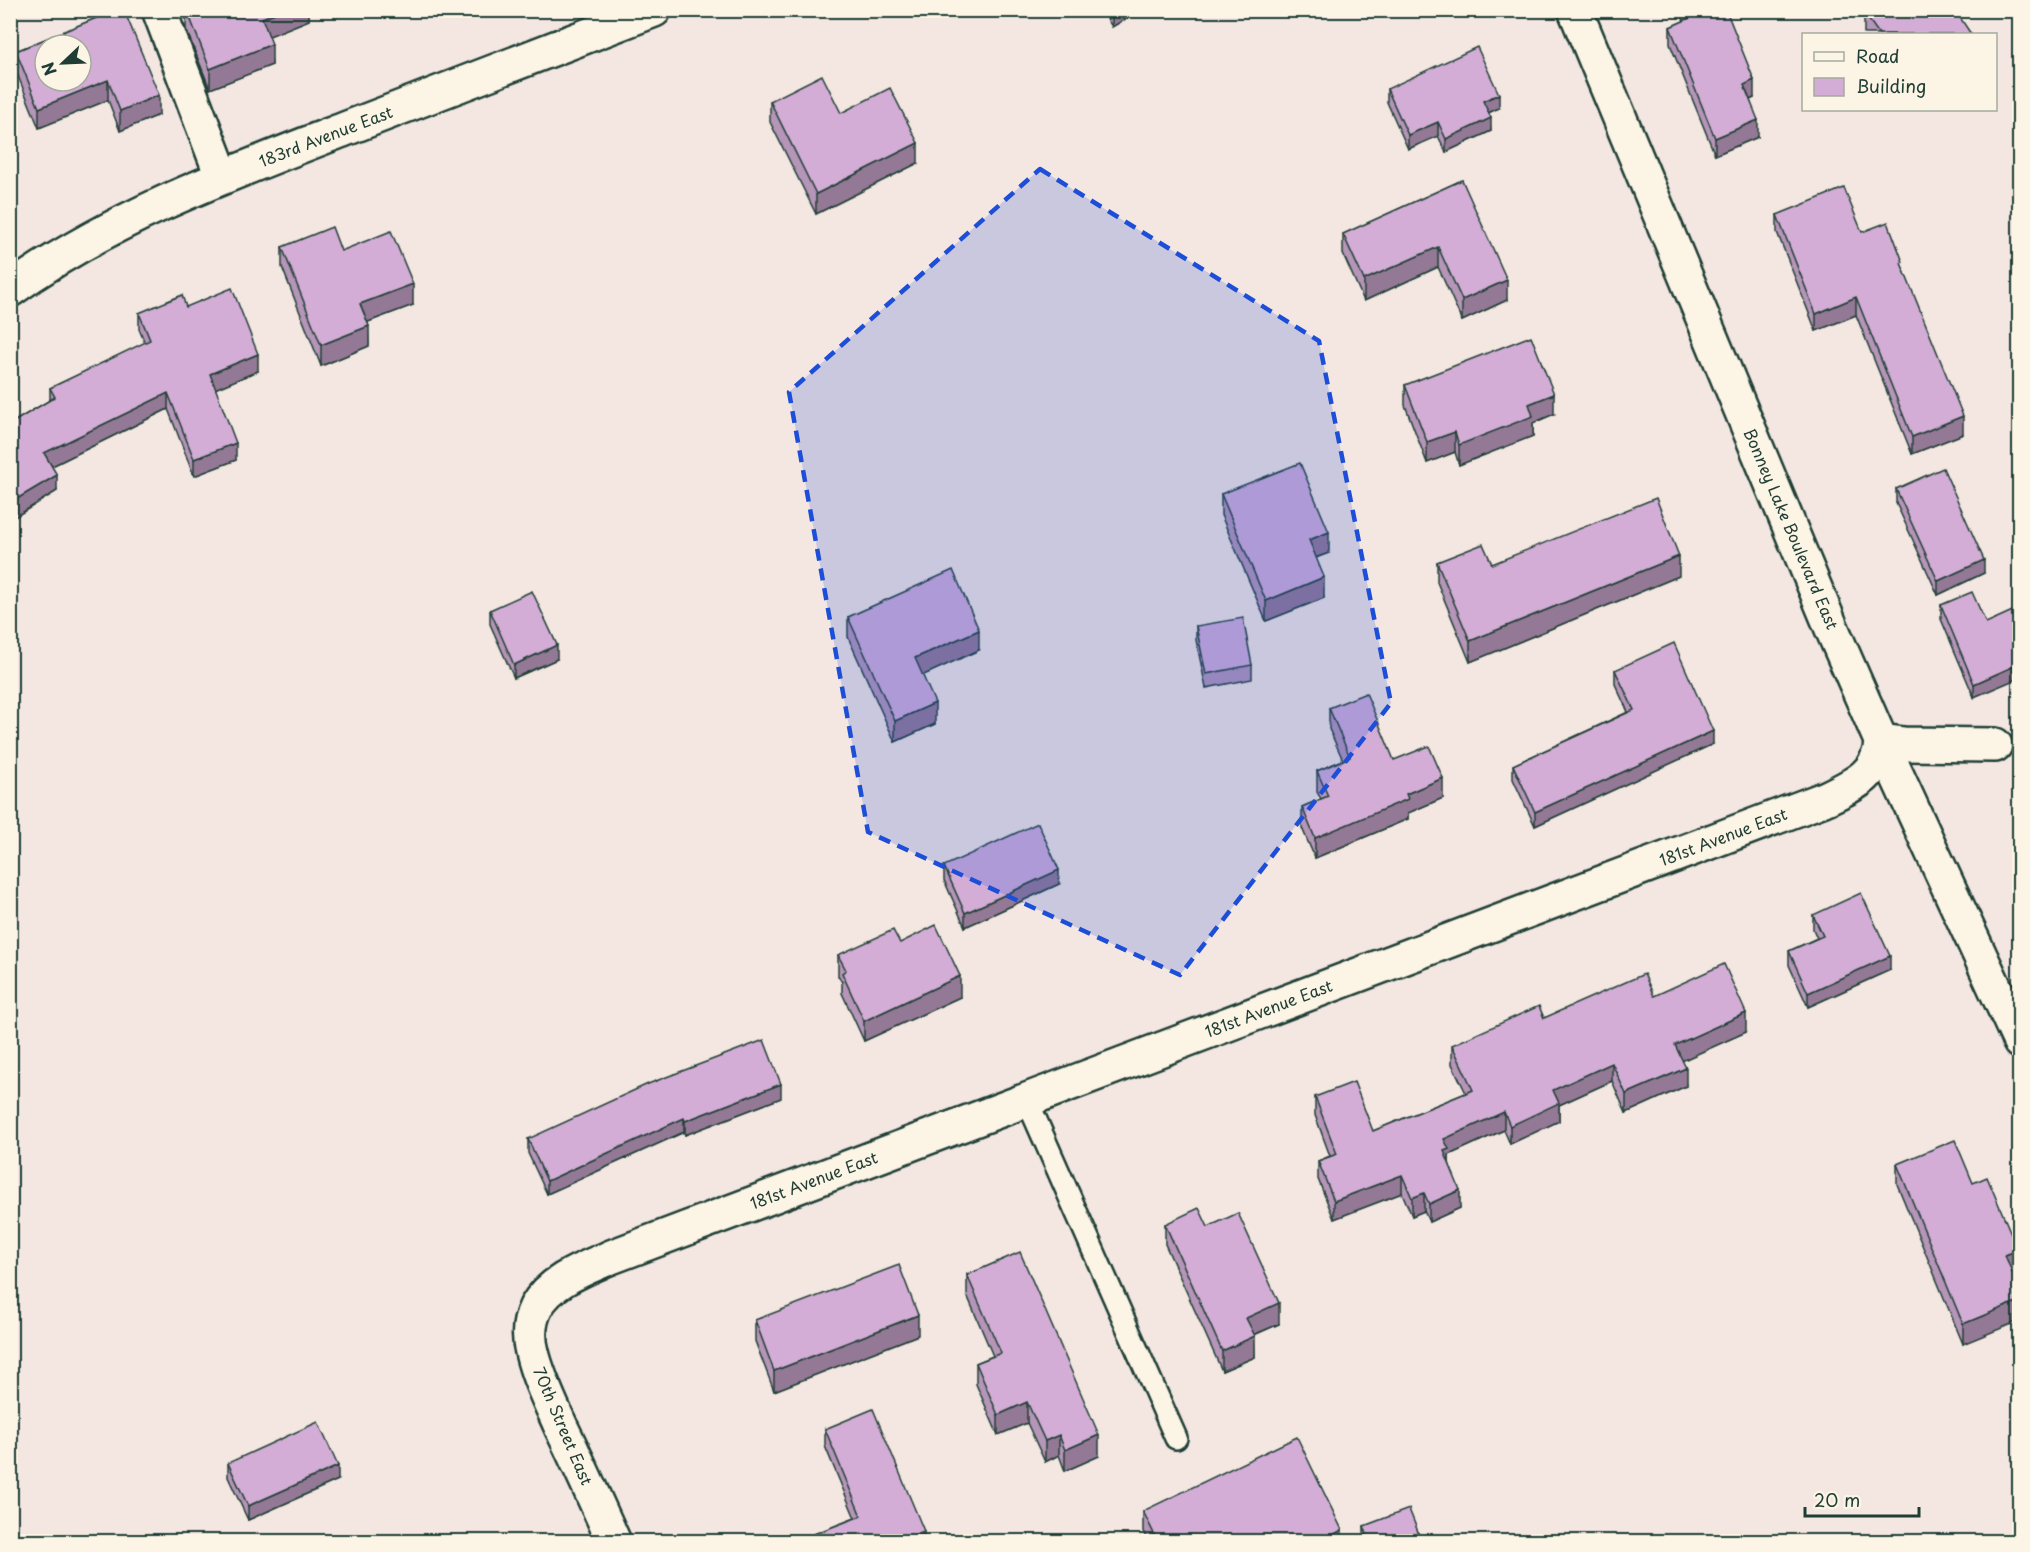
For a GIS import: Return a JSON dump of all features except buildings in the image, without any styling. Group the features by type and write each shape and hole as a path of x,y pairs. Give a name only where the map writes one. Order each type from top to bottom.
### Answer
{"street":[{"path":"159,10 222,176"},
{"name":"183rd Avenue East","path":"10,290 84,243 222,176 654,10"},
{"name":"Bonney Lake Boulevard East","path":"1575,10 1828,618 1881,741 2019,1042"},
{"path":"1881,741 1904,744 1995,745"},
{"name":"181st Avenue East","path":"536,1308 546,1293 559,1283 578,1271 611,1257 1824,799 1847,788 1876,765 1881,741"},
{"name":"70th Street East","path":"536,1308 529,1326 531,1352 546,1393 614,1542"}],"lane":[{"path":"1027,1100 1176,1438"}],"highlighted area":[{"path":"1040,169 1319,341 1391,703 1180,975 868,832 789,392"}]}
